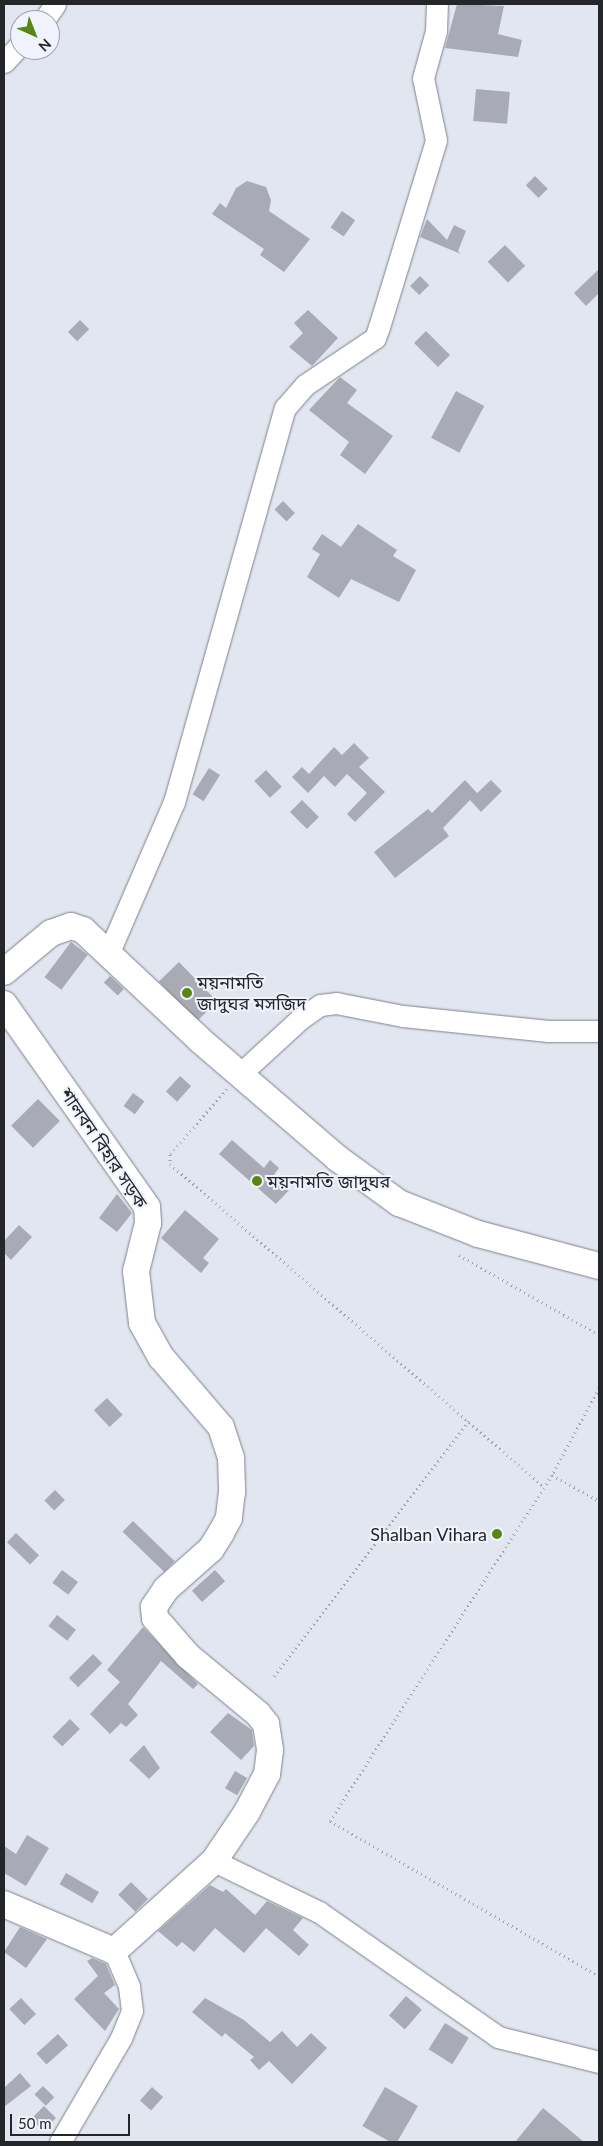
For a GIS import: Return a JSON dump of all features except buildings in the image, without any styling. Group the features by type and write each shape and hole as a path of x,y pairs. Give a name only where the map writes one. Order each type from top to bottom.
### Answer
{"main road":[{"path":"4,972 60,928 83,930 240,1074 337,1158 399,1203 478,1234 599,1266"},
{"name":"শালবন বিহার সড়ক","path":"4,1004 147,1207 148,1223 136,1270 142,1323 161,1357 221,1427 231,1458 229,1518 211,1549 166,1589 154,1607 158,1625 258,1714 268,1732 266,1774 214,1861 114,1951"},
{"path":"4,1904 114,1951"}],"street":[{"path":"109,952 174,802 285,408 305,385 375,338 379,327 436,140 423,78 437,4"},
{"path":"240,1074 300,1019 320,1005 336,1003 403,1016 548,1031 599,1031"},
{"path":"214,1861 319,1912 498,2037 599,2062"},
{"path":"60,2142 132,2011 129,1986 114,1951"}],"path":[{"path":"240,1074 170,1154 170,1164 543,1486"},
{"path":"459,1255 599,1335"},
{"path":"599,1388 552,1475 543,1486 330,1821 599,1976"},
{"path":"274,1676 468,1421"},
{"path":"552,1475 599,1501"}],"place":[{"name":"ময়নামতি জাদুঘর মসজিদ","path":"187,993"},
{"name":"ময়নামতি জাদুঘর","path":"257,1181"},
{"name":"Shalban Vihara","path":"497,1534"}]}
